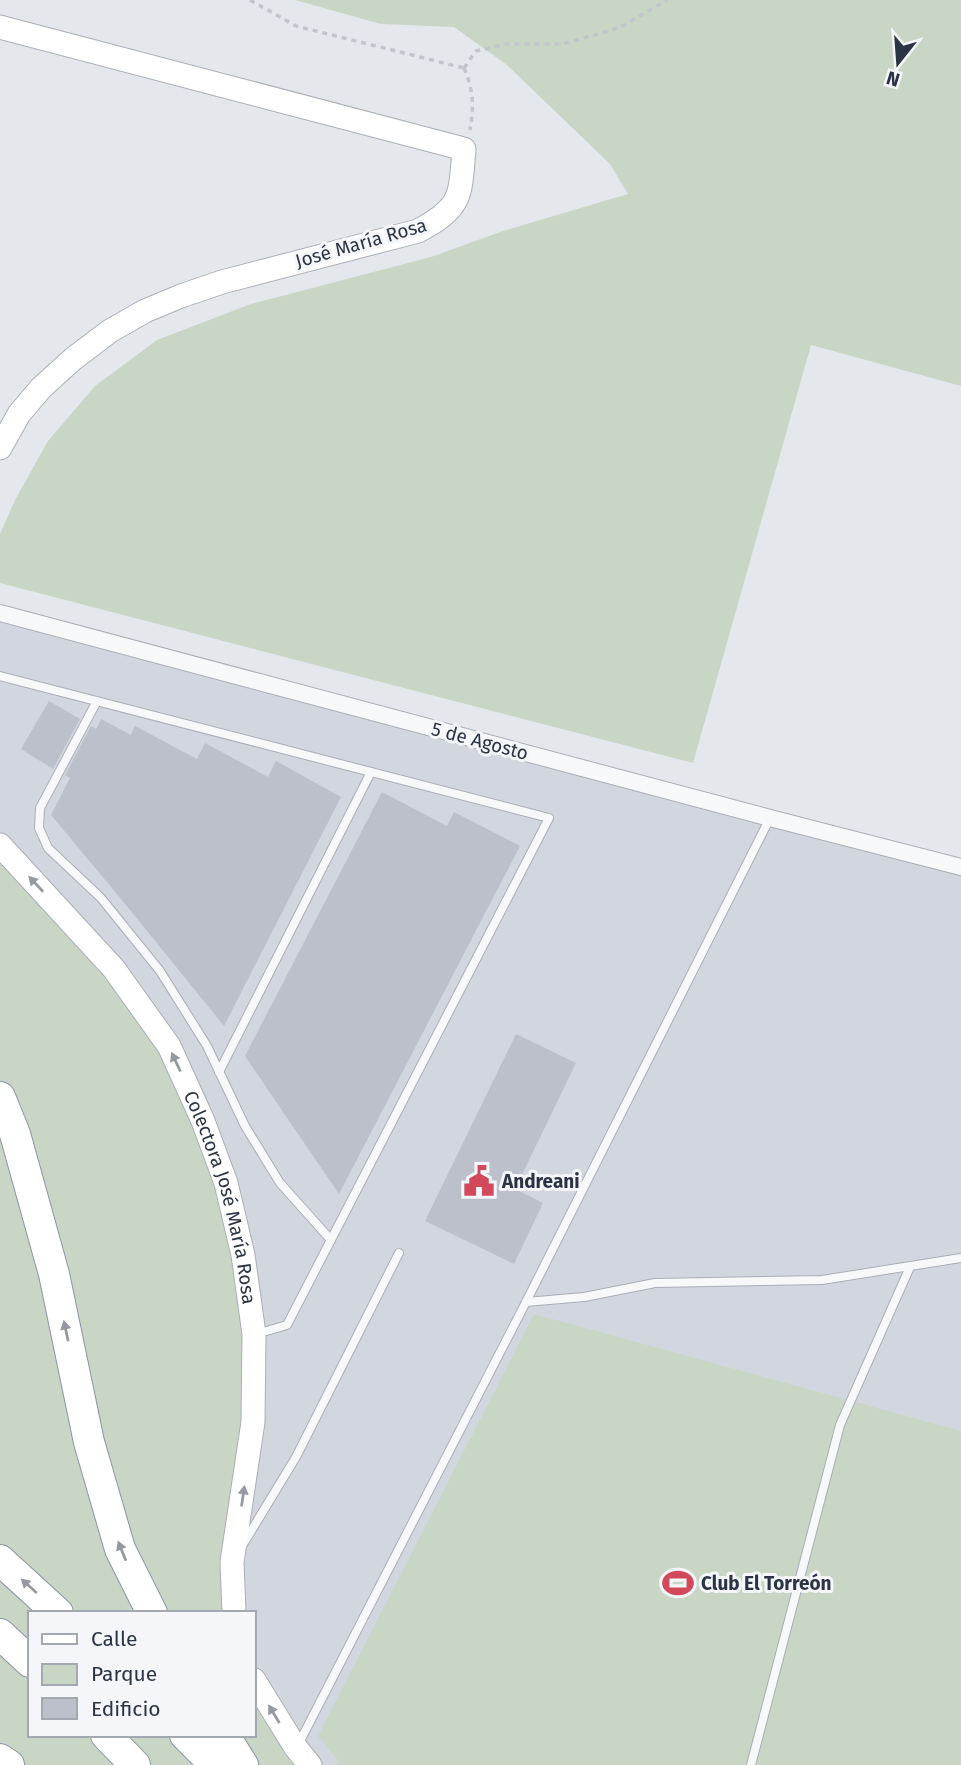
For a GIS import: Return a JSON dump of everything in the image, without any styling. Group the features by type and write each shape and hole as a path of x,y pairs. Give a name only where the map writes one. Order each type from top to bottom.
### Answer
{"highway":[{"path":"0,1097 15,1134 54,1274 89,1442 120,1549 151,1611"},
{"path":"0,1560 56,1611"},
{"path":"0,1634 28,1660"},
{"path":"108,1737 135,1765"},
{"path":"187,1737 215,1765"},
{"path":"225,1737 243,1765"},
{"path":"0,1759 9,1765"}],"main road":[{"path":"5,28 464,149"},
{"name":"José María Rosa","path":"0,448 19,414 41,388 110,331 145,311 222,282 418,231 440,220 459,195 464,149"},
{"name":"Colectora José María Rosa","path":"0,845 114,969 169,1046 203,1121 226,1184 243,1255 254,1335 253,1422 232,1562 234,1611"},
{"path":"256,1683 303,1757"}],"street":[{"name":"5 de Agosto","path":"0,613 961,867"}],"lane":[{"path":"0,676 549,818 287,1325 254,1335"},
{"path":"97,701 40,808 39,828 48,848 101,898 160,971 207,1046 245,1126 280,1182 331,1240"},
{"path":"219,1072 371,772"},
{"path":"303,1757 526,1302 770,818"},
{"path":"232,1562 296,1457 399,1253"},
{"path":"526,1302 584,1297 655,1283 822,1280 961,1258"},
{"path":"751,1765 840,1425 909,1267"}],"path":[{"path":"250,0 296,26 464,68"},
{"path":"464,68 476,51 507,44 563,44 619,28 667,0"},
{"path":"464,68 474,97 471,124 464,149"}],"shaded area":[{"path":"0,613 961,867 961,1765 310,1765 256,1683 256,1611 233,1611 0,845"}],"green space":[{"path":"295,0 961,0 961,386 811,345 693,763 0,583 0,534 15,500 48,441 95,386 157,340 251,304 431,257 503,231 628,194 610,164 507,65 454,27 381,24"},
{"path":"0,845 114,969 203,1121 254,1334 234,1611 28,1611 28,1737 256,1737 256,1683 310,1765 0,1765"},
{"name":"Club El Torreón","path":"534,1314 961,1431 961,1765 338,1765 339,1762 318,1736"}],"building":[{"path":"49,701 80,719 53,769 21,749"},
{"path":"101,719 131,735 135,726 197,759 205,743 268,777 276,761 341,797 224,1026 51,815 70,778 65,775 91,726 96,729"},
{"path":"382,792 447,826 454,812 520,846 339,1194 245,1056"},
{"path":"516,1034 576,1063 515,1189 543,1203 514,1264 425,1221"}],"place":[{"name":"Andreani","path":"479,1181"},
{"name":"Club El Torreón","path":"678,1583"}]}
